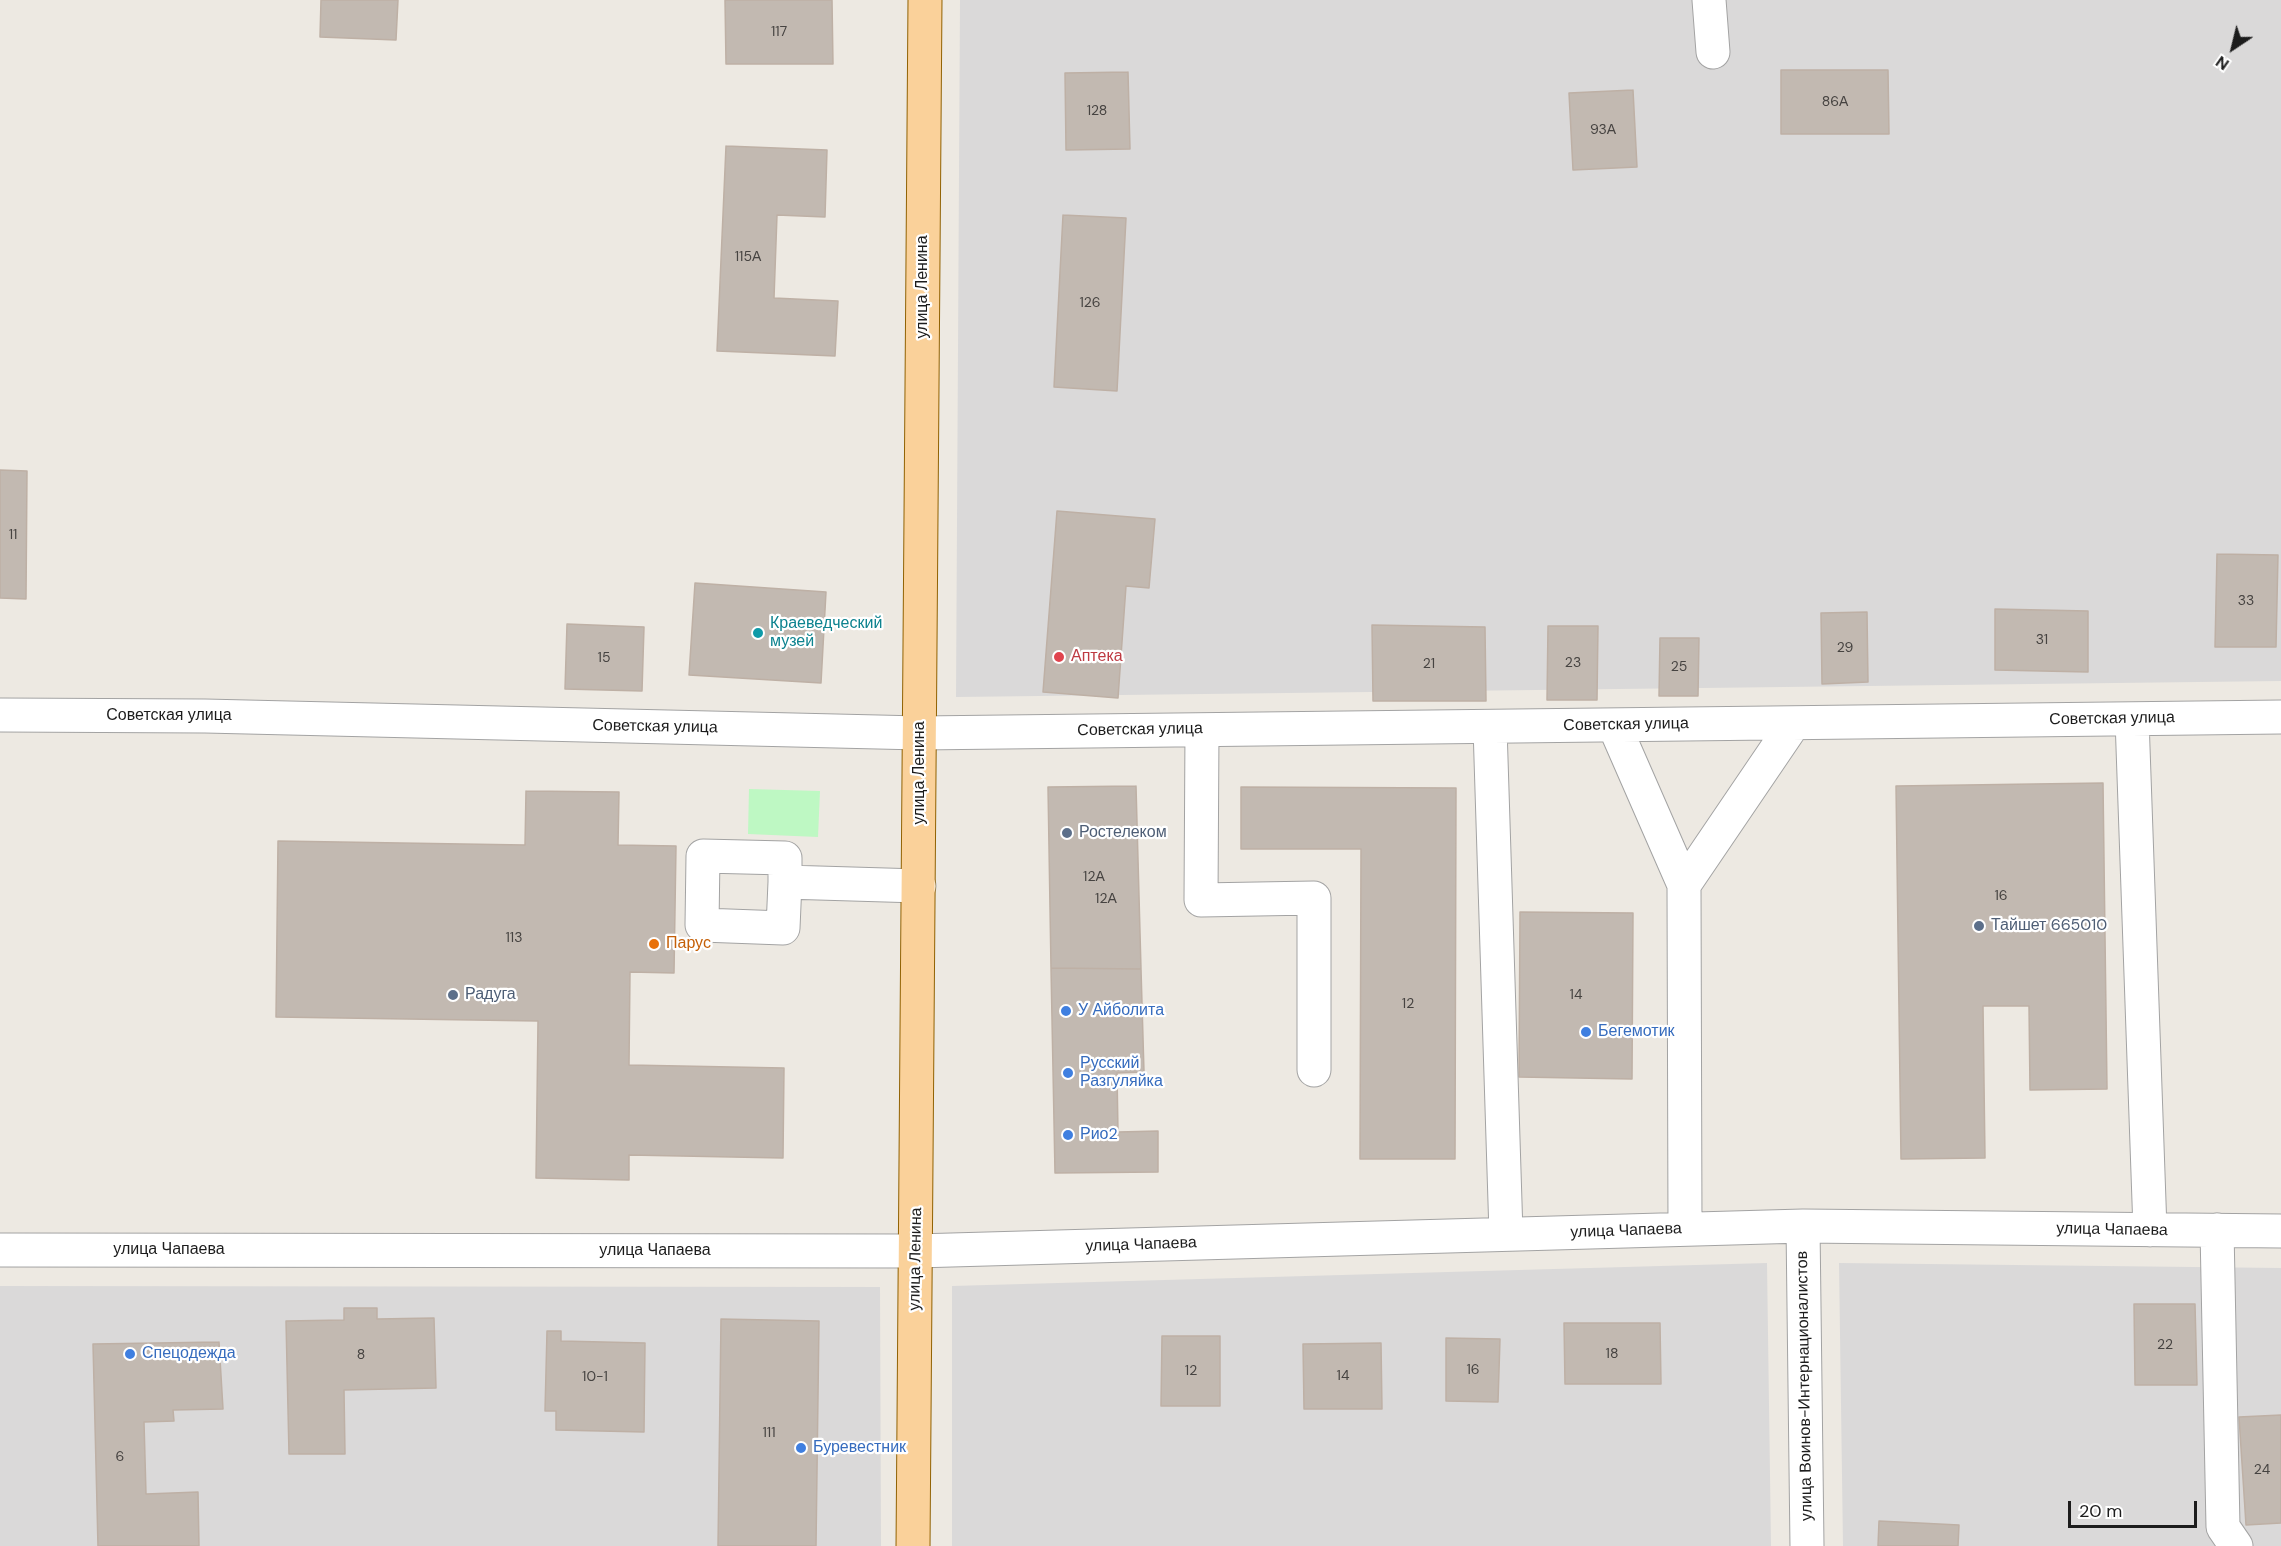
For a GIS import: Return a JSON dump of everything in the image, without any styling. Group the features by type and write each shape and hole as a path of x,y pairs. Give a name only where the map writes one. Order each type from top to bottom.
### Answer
{"main road":[{"name":"улица Ленина","path":"913,1546 925,0"}],"street":[{"path":"1709,0 1713,52"},
{"name":"Советская улица","path":"0,715 206,716 920,733 2281,717"},
{"path":"2132,718 2150,1230"},
{"path":"1684,885 1794,723"},
{"path":"1614,725 1684,885 1686,1229"},
{"path":"1490,727 1506,1234"},
{"path":"1202,730 1201,900 1314,898 1314,1070"},
{"path":"785,882 919,886"},
{"name":"улица Чапаева","path":"0,1250 916,1251 1803,1226 2281,1231"},
{"name":"улица Воинов-Интернационалистов","path":"1803,1226 1807,1546"},
{"path":"2217,1230 2223,1527 2236,1546"}],"shaded area":[{"path":"960,0 2281,0 2281,681 956,697"},
{"path":"1767,1263 1771,1546 952,1546 952,1286"},
{"path":"1839,1263 2281,1268 2281,1546 1843,1546"},
{"path":"0,1286 880,1287 881,1546 0,1546"}],"green space":[{"path":"749,789 820,791 818,837 748,834"}],"building":[{"path":"321,0 398,0 396,40 320,37"},
{"path":"725,0 832,0 833,64 726,64"},
{"path":"1781,70 1888,70 1889,134 1781,134"},
{"path":"1128,72 1130,149 1066,150 1065,73"},
{"path":"1633,90 1637,167 1573,170 1569,93"},
{"path":"726,146 827,150 825,217 777,215 774,298 838,301 835,356 717,351"},
{"path":"1063,215 1126,218 1117,391 1054,387"},
{"path":"0,470 27,471 26,599 0,598"},
{"path":"1057,511 1155,519 1149,588 1126,586 1118,698 1043,692"},
{"path":"2217,554 2278,555 2276,647 2215,647"},
{"name":"Краеведческий музей","path":"695,583 826,592 821,683 689,675"},
{"path":"1995,609 2088,611 2088,672 1995,670"},
{"path":"1867,612 1868,682 1822,684 1821,613"},
{"path":"567,624 644,627 642,691 565,689"},
{"path":"1372,625 1485,627 1486,701 1373,701"},
{"path":"1548,626 1598,626 1597,700 1547,700"},
{"path":"1660,638 1699,638 1698,696 1659,696"},
{"path":"2103,783 2107,1089 2030,1090 2029,1006 1983,1006 1985,1158 1901,1159 1896,786"},
{"path":"1136,786 1141,969 1051,968 1048,787"},
{"path":"1241,787 1456,788 1455,1159 1360,1159 1361,849 1241,849"},
{"name":"Радуга","path":"526,791 619,792 618,845 676,846 674,973 630,972 629,1065 784,1068 783,1158 629,1155 629,1180 536,1178 538,1021 276,1017 278,841 525,845"},
{"path":"1520,912 1633,913 1632,1079 1519,1077"},
{"path":"1051,968 1141,969 1144,1072 1117,1073 1118,1132 1158,1131 1158,1172 1055,1173"},
{"path":"2134,1304 2195,1304 2197,1385 2135,1385"},
{"path":"344,1308 377,1308 377,1319 434,1318 436,1388 344,1390 345,1454 289,1454 286,1321 344,1320"},
{"path":"721,1319 819,1321 816,1546 718,1546"},
{"path":"1564,1323 1660,1323 1661,1384 1565,1384"},
{"path":"547,1331 561,1331 561,1341 645,1343 644,1432 556,1430 556,1411 545,1411"},
{"path":"1162,1336 1220,1336 1220,1406 1161,1406"},
{"path":"1446,1338 1500,1339 1498,1402 1446,1401"},
{"path":"219,1342 223,1409 173,1410 174,1421 144,1422 146,1494 198,1492 199,1546 98,1546 93,1344"},
{"path":"1381,1343 1382,1409 1304,1409 1303,1344"},
{"path":"2281,1415 2281,1523 2246,1525 2239,1417"},
{"path":"1879,1521 1959,1525 1958,1546 1878,1546"}],"place":[{"name":"Краеведческий музей","path":"758,633"},
{"name":"Аптека","path":"1059,657"},
{"name":"Ростелеком","path":"1067,833"},
{"name":"Тайшет 665010","path":"1979,926"},
{"name":"Парус","path":"654,944"},
{"name":"Радуга","path":"453,995"},
{"name":"У Айболита","path":"1066,1011"},
{"name":"Бегемотик","path":"1586,1032"},
{"name":"Русский Разгуляйка","path":"1068,1073"},
{"name":"Рио2","path":"1068,1135"},
{"name":"Спецодежда","path":"130,1354"},
{"name":"Буревестник","path":"801,1448"}]}
